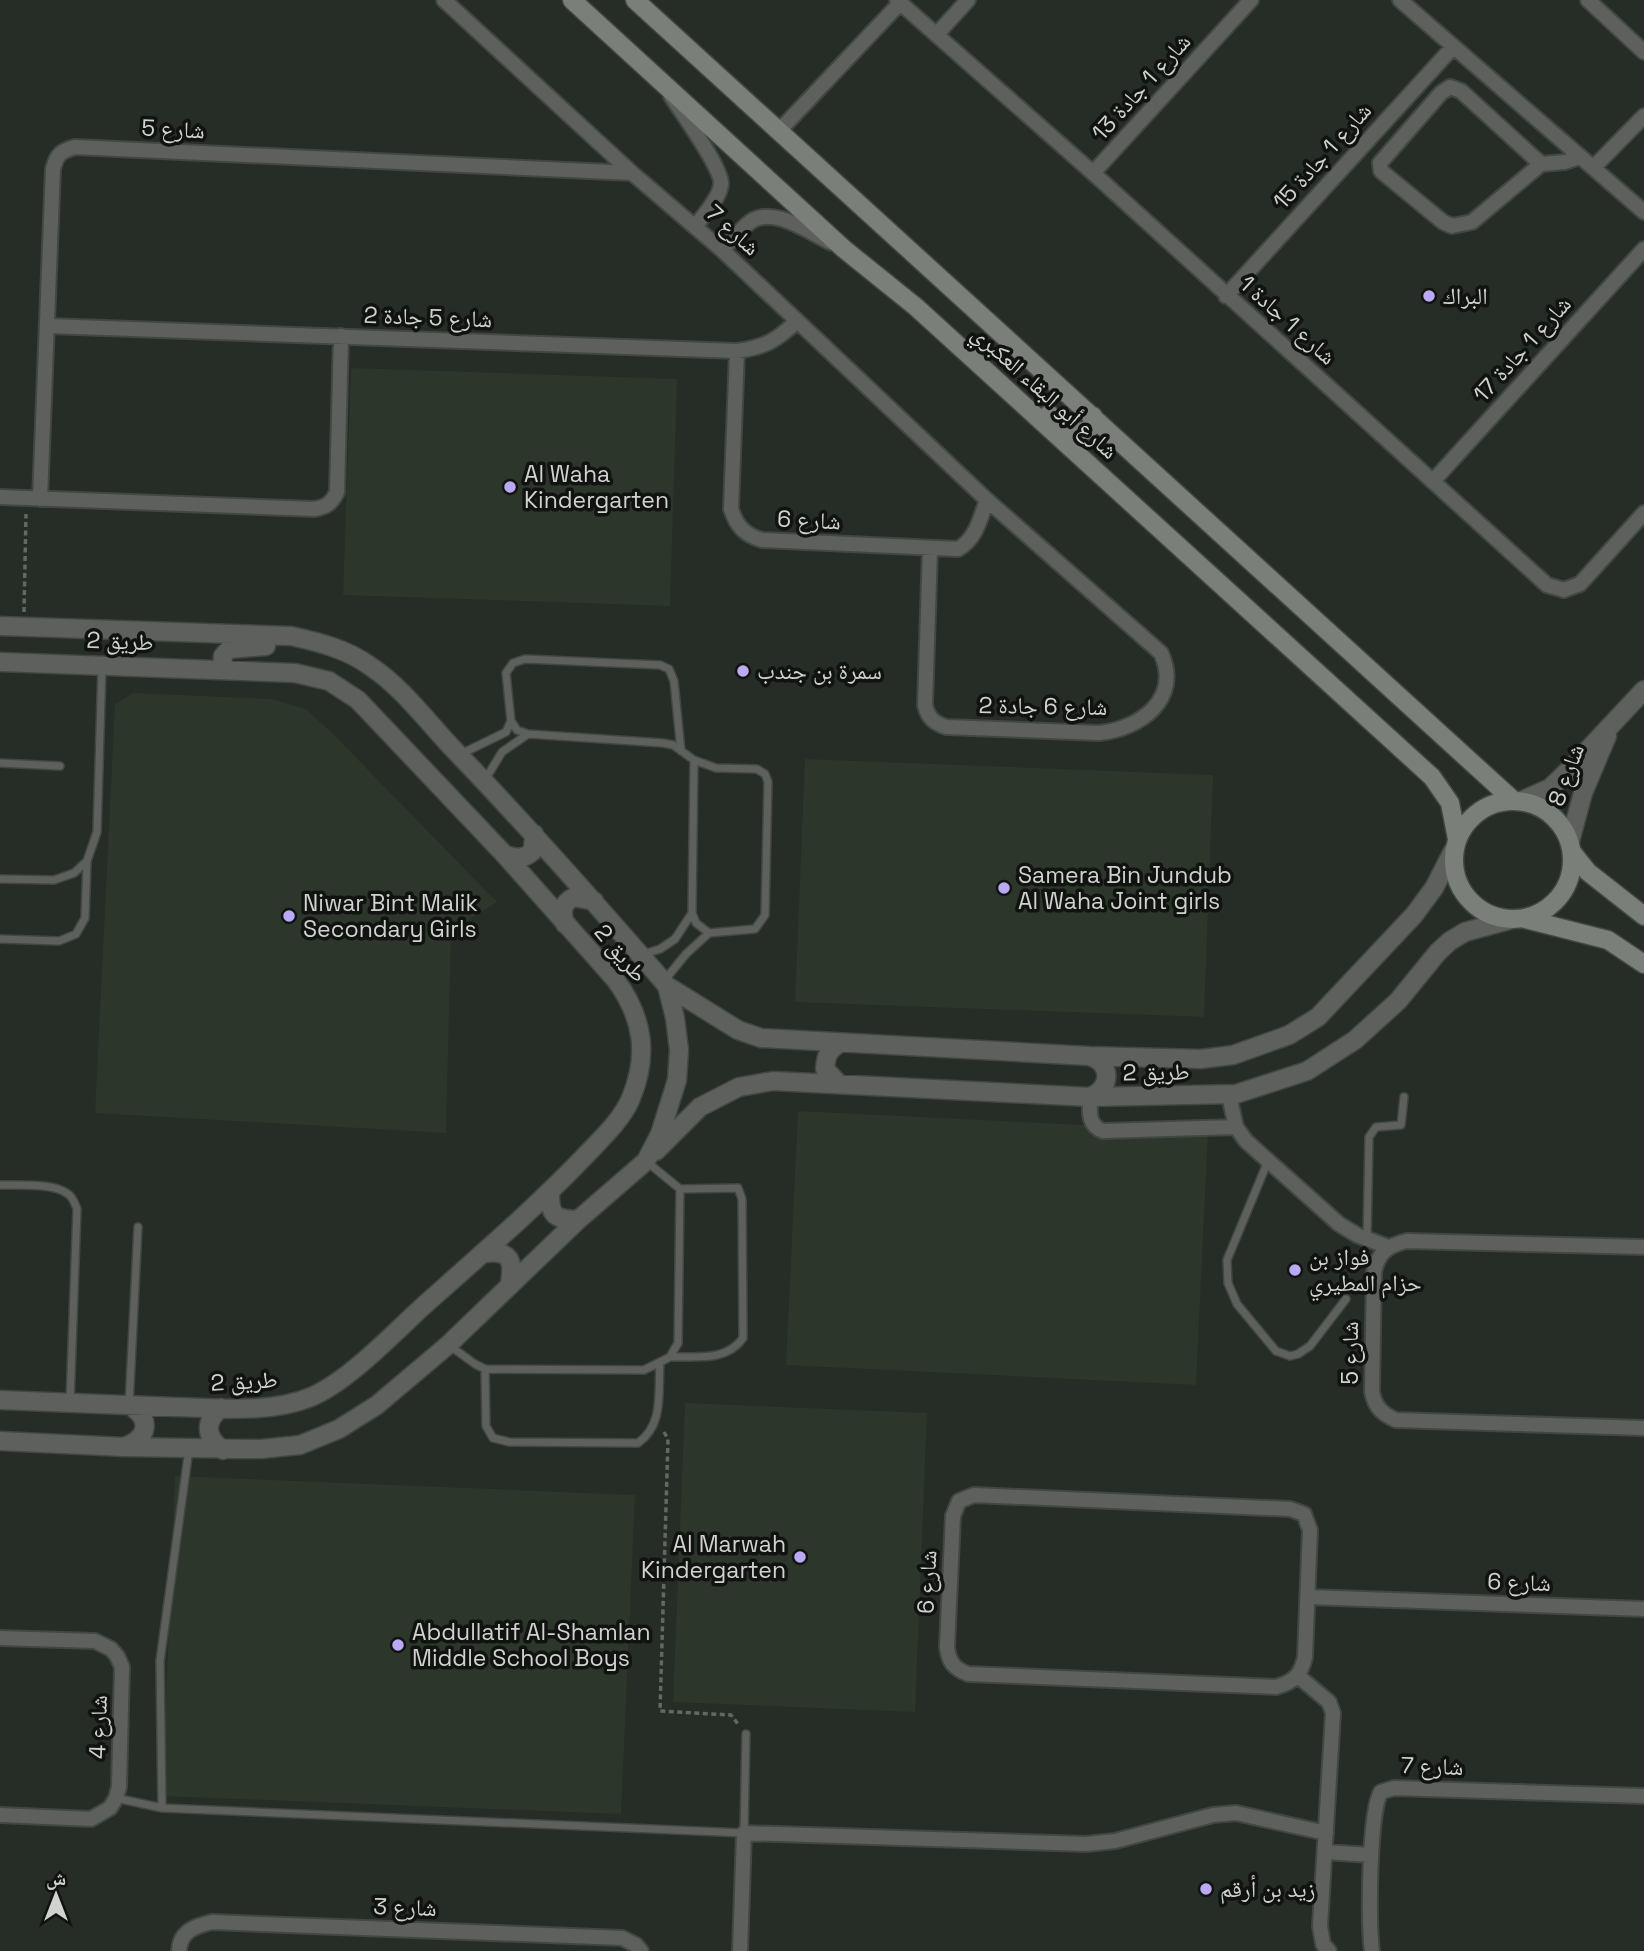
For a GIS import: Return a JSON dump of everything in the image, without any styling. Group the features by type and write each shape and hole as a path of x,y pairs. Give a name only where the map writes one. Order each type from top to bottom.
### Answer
{"main road":[{"name":"شارع أبو البقاء العكبري","path":"572,0 845,249 916,307 1432,777 1450,803 1455,845"},
{"name":"شارع أبو البقاء العكبري","path":"635,0 1518,801"},
{"path":"916,307 947,324 1060,424 1073,432 1086,431 1092,426 1093,416"},
{"path":"1644,916 1588,872 1571,847 1562,827 1551,814 1537,806 1518,801 1489,806 1475,814 1464,825 1455,845 1453,864 1456,881 1464,896 1476,908 1492,916 1608,940 1644,964"},
{"path":"1515,919 1545,911 1559,898 1569,882 1571,847"}],"street":[{"name":"شارع 7","path":"444,0 632,173 722,250 986,500"},
{"path":"937,34 968,0"},
{"name":"شارع 1 جادة 13","path":"1093,173 1251,0"},
{"path":"1400,0 1644,212"},
{"path":"1588,0 1644,52"},
{"name":"شارع 1 جادة 1","path":"780,130 898,2 1093,173 1547,584 1564,590 1580,584 1644,513"},
{"name":"شارع 1 جادة 15","path":"1226,296 1453,47"},
{"path":"663,83 713,162 721,182 719,191 695,227"},
{"path":"1541,164 1461,91 1450,87 1441,93 1380,163 1381,171 1393,182 1443,222 1452,226 1472,222 1541,164 1565,162 1579,157"},
{"path":"1594,167 1644,116"},
{"name":"شارع 5","path":"34,499 49,326 53,169 56,157 64,150 75,147 632,173"},
{"path":"722,250 750,222 761,216 780,219 845,249"},
{"name":"شارع 1 جادة 17","path":"1434,480 1644,249"},
{"name":"شارع 5 جادة 2","path":"49,326 737,351 765,346 797,321"},
{"path":"0,497 314,509 325,507 334,500 337,492 341,336"},
{"name":"شارع 6","path":"737,351 731,509 736,523 745,533 762,540 958,549 967,544 974,535 986,500"},
{"name":"شارع 6 جادة 2","path":"930,549 925,705 930,718 936,723 946,727 1115,732 1152,710 1165,692 1168,682 1168,671 1161,653 986,500"},
{"name":"طريق 2","path":"0,625 291,636 337,648 368,664 397,686 458,755 534,834 665,984 738,1030 761,1038 1089,1056 1201,1059 1233,1055 1289,1035 1318,1017 1414,915 1434,888 1455,845"},
{"path":"222,670 223,656 229,649 284,644 291,636"},
{"name":"طريق 2","path":"0,662 295,673 329,681 358,700 382,723 505,855 615,979 629,998 636,1015 642,1056 640,1072 630,1101 612,1127 550,1192 370,1355 329,1387 311,1397 276,1407 221,1408 0,1400"},
{"name":"شارع 8","path":"1518,801 1550,788 1644,690"},
{"name":"شارع 8","path":"1571,847 1583,793 1611,726"},
{"path":"505,855 519,859 527,857 533,851 534,834"},
{"path":"565,924 562,915 564,905 569,900 574,897 594,901"},
{"name":"طريق 2","path":"0,1441 223,1450 300,1445 339,1429 377,1405 448,1345 510,1283 646,1161 700,1107 739,1087 773,1081 1090,1097 1229,1095 1271,1084 1317,1065 1356,1040 1398,1002 1438,952 1450,942 1465,932 1515,919"},
{"name":"طريق 2","path":"646,1161 668,1112 677,1080 679,1050 675,1017 665,984"},
{"path":"838,1083 825,1069 826,1057 831,1049 840,1043"},
{"path":"1089,1056 1097,1058 1103,1064 1107,1080 1104,1088 1090,1097 1090,1120 1102,1131 1236,1127"},
{"path":"1229,1095 1236,1127 1241,1136 1339,1224 1367,1240 1388,1247 1407,1241 1644,1247"},
{"path":"550,1192 550,1208 555,1217 578,1220"},
{"name":"شارع 5","path":"1388,1247 1381,1254 1374,1272 1372,1392 1378,1408 1386,1416 1396,1420 1644,1428"},
{"path":"485,1253 495,1251 506,1254 511,1261 510,1283"},
{"path":"124,1447 141,1437 145,1428 144,1418 129,1405"},
{"path":"221,1408 210,1419 207,1428 215,1444 223,1450"},
{"name":"شارع 6","path":"974,1495 1290,1509 1304,1514 1308,1521 1308,1597 1305,1657 1298,1675 1288,1684 1276,1687 968,1674 951,1664 947,1647 953,1516 959,1501 974,1495"},
{"name":"شارع 6","path":"1308,1597 1644,1609"},
{"name":"شارع 4","path":"0,1637 95,1641 111,1648 117,1656 122,1667 119,1787 116,1798"},
{"path":"1298,1675 1329,1703 1334,1713 1320,1926 1323,1944 1329,1951"},
{"name":"شارع 7","path":"1372,1951 1371,1855 1377,1798 1388,1788 1644,1796"},
{"path":"0,1815 91,1819 110,1808 116,1798"},
{"path":"740,1951 744,1833 1086,1844 1115,1841 1213,1815 1236,1813 1326,1833"},
{"path":"1325,1852 1371,1855"},
{"name":"شارع 3","path":"179,1951 187,1931 194,1926 212,1922 622,1938 636,1945 641,1951"}],"lane":[{"path":"681,752 674,681 669,669 660,664 525,659 513,663 506,673 511,721 517,730 528,734 663,743 694,760 716,768 757,769 765,774 768,782 765,915 755,929 709,933 696,923 692,913 694,760"},
{"path":"0,939 59,941 76,934 85,918 88,862 97,832 102,664"},
{"path":"458,755 506,732 511,721"},
{"path":"484,781 502,752 528,734"},
{"path":"0,763 60,766"},
{"path":"0,879 54,880 74,873 88,862"},
{"path":"641,955 660,949 675,939 692,913"},
{"path":"665,984 686,954 709,933"},
{"path":"1367,1240 1369,1138 1376,1128 1401,1125 1404,1097"},
{"path":"448,1345 485,1369 644,1370 670,1357 722,1355 735,1349 743,1338 742,1199 737,1188 680,1189 646,1161"},
{"path":"1269,1161 1227,1260 1228,1283 1237,1304 1276,1351 1290,1356 1310,1346 1346,1299"},
{"path":"0,1185 60,1190 68,1194 77,1209 70,1403"},
{"path":"670,1357 678,1343 680,1189"},
{"path":"129,1405 138,1227"},
{"path":"485,1369 486,1426 493,1438 509,1442 638,1443 649,1435 656,1422 660,1363"},
{"path":"162,1808 160,1661 189,1449"},
{"path":"116,1798 162,1808 744,1833 746,1734"}],"path":[{"path":"23,626 34,499"},
{"path":"656,1422 668,1439 660,1711 731,1715 746,1734"}],"shaded area":[{"name":"Al Waha Kindergarten","path":"351,368 677,379 670,606 343,595"},
{"name":"Niwar Bint Malik Secondary Girls","path":"133,693 271,699 306,709 497,902 451,931 446,1133 95,1113 115,704"},
{"name":"Samera Bin Jundub Al Waha Joint girls","path":"805,759 1213,775 1204,1017 795,1002"},
{"path":"798,1111 1208,1131 1196,1385 786,1365"},
{"name":"Al Marwah Kindergarten","path":"685,1403 927,1413 915,1712 673,1702"},
{"name":"Abdullatif Al-Shamlan Middle School Boys","path":"175,1476 635,1495 621,1814 162,1796"}],"place":[{"name":"البراك","path":"1429,296"},
{"name":"Al Waha Kindergarten","path":"510,487"},
{"name":"سمرة بن جندب","path":"743,671"},
{"name":"Samera Bin Jundub Al Waha Joint girls","path":"1004,888"},
{"name":"Niwar Bint Malik Secondary Girls","path":"289,916"},
{"name":"فواز بن حزام المطيري","path":"1295,1270"},
{"name":"Al Marwah Kindergarten","path":"800,1557"},
{"name":"Abdullatif Al-Shamlan Middle School Boys","path":"398,1645"},
{"name":"زيد بن أرقم","path":"1206,1889"}]}
